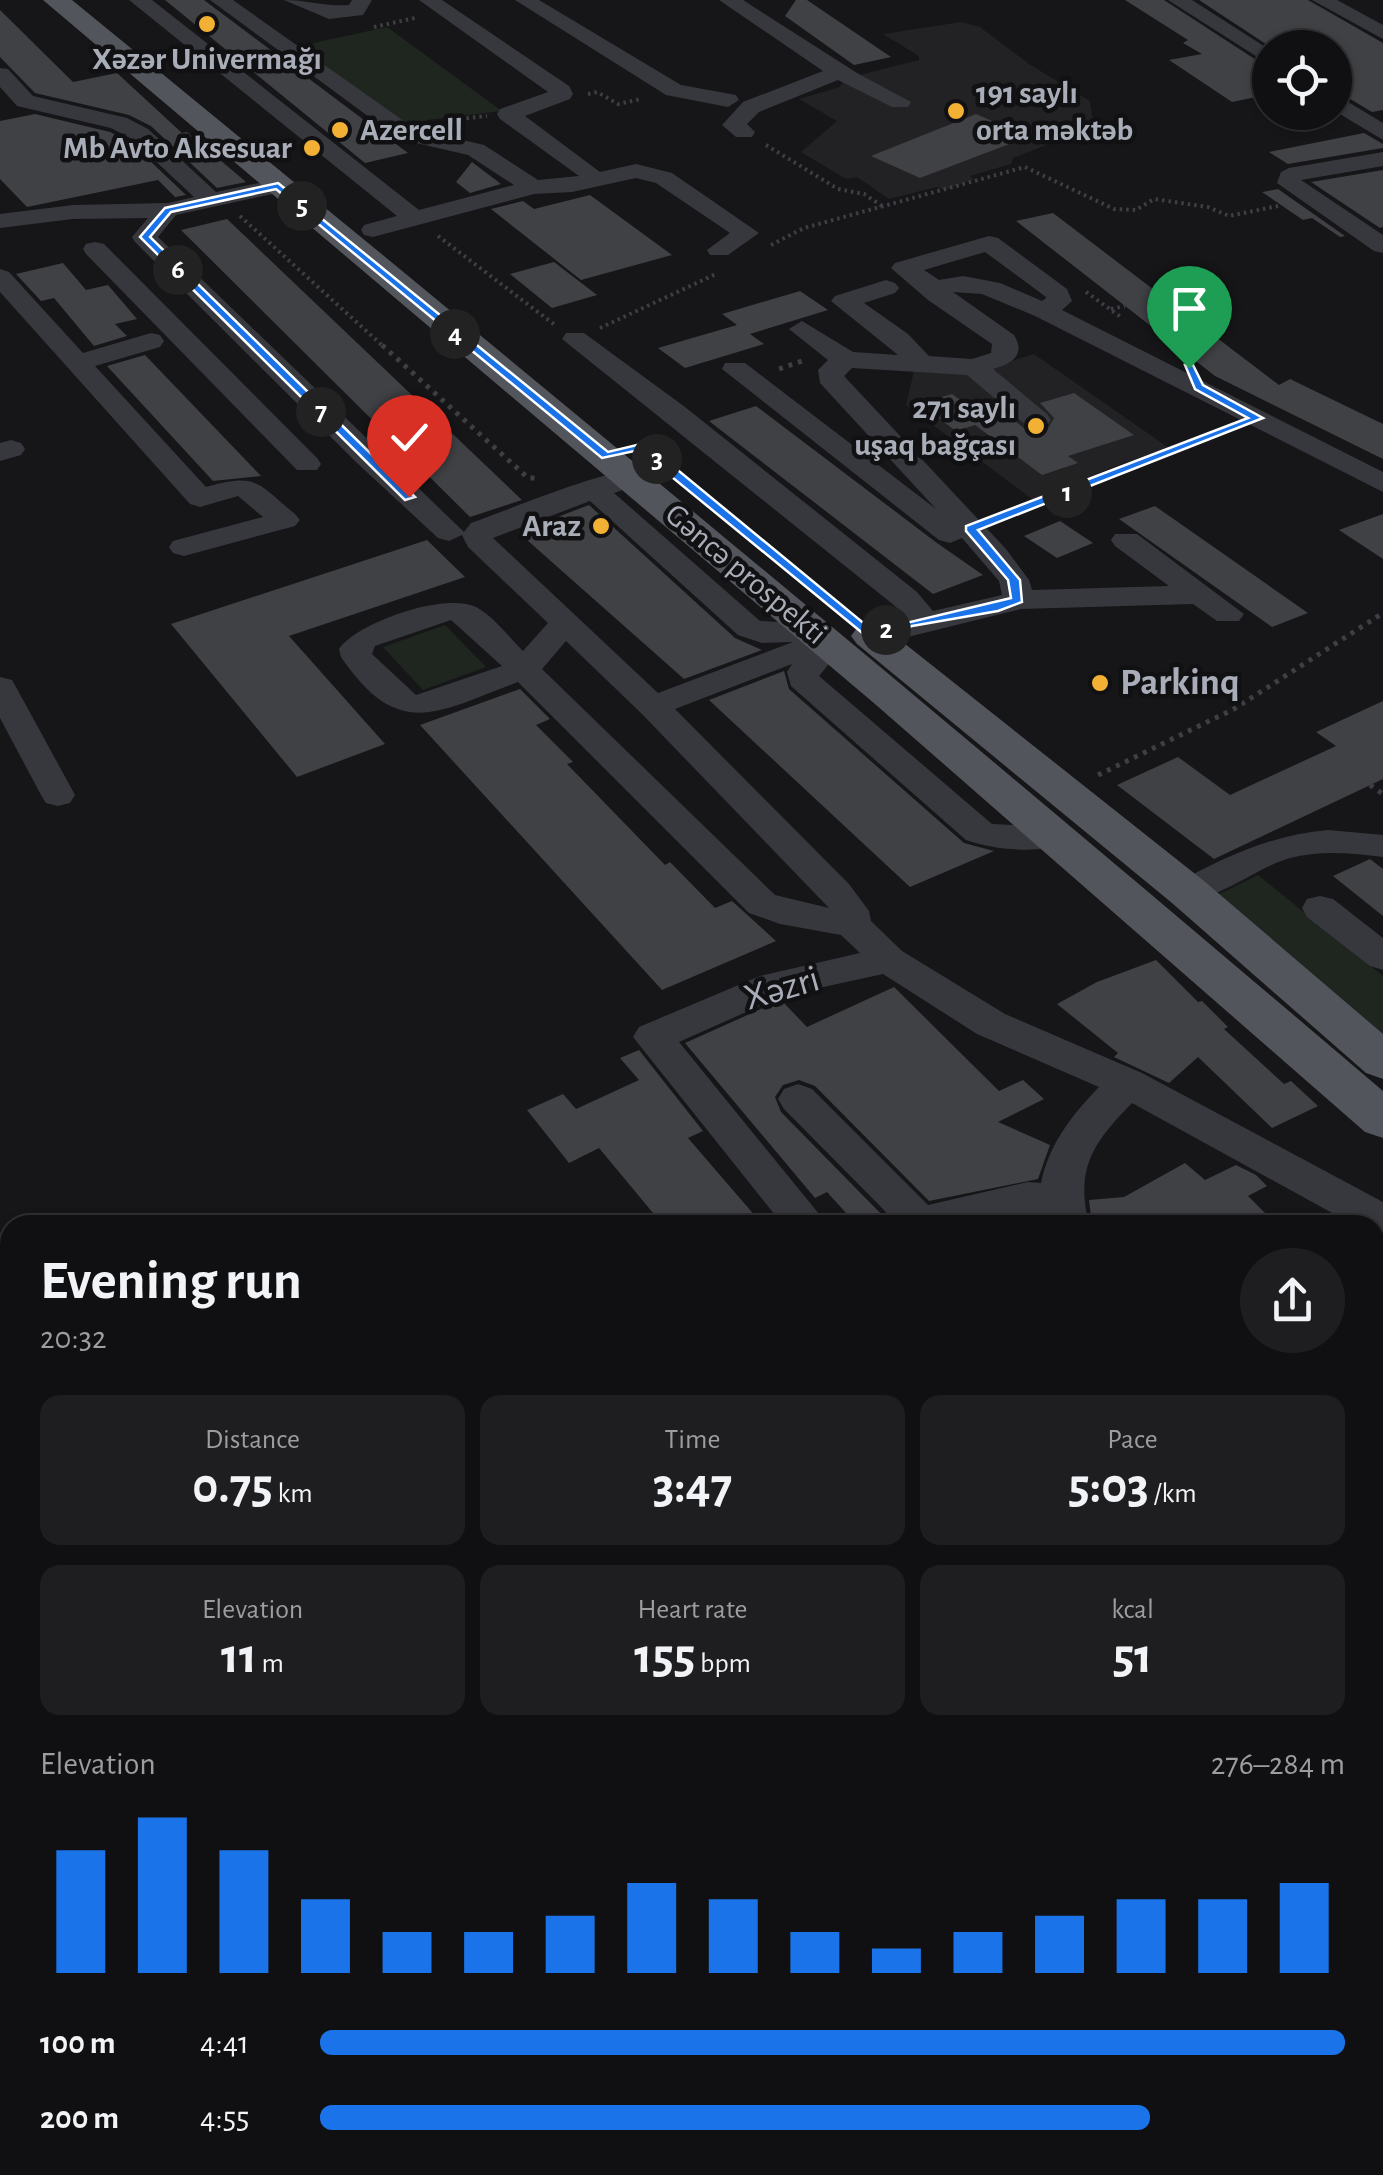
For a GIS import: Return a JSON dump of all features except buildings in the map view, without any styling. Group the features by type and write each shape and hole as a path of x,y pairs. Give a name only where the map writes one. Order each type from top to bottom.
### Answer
{"main road":[{"name":"Gəncə prospekti","path":"56,0 1057,836 1379,1096"},
{"name":"Gəncə prospekti","path":"88,0 373,230 618,467 871,636 1188,892 1379,1096"}],"street":[{"path":"139,0 414,218"},
{"path":"220,0 406,134 476,150 533,188"},
{"path":"294,0 342,14 356,11 362,0"},
{"path":"429,0 560,91 562,94 508,114 588,172"},
{"path":"730,0 840,72 900,102"},
{"path":"1178,0 1252,48"},
{"path":"1322,0 1383,33"},
{"path":"527,9 674,90 728,100"},
{"path":"744,132 734,125 751,107 840,72"},
{"path":"0,74 26,101 118,123 140,134 216,200"},
{"path":"1352,113 1383,133"},
{"path":"332,152 406,134"},
{"path":"1383,159 1289,177 1289,182 1383,246"},
{"path":"373,230 533,188 572,185 636,172 664,178 747,233 719,250"},
{"path":"0,221 73,212 168,210 278,186"},
{"path":"168,210 144,237 449,532"},
{"path":"802,329 839,355 922,366 974,367 1004,357 1005,341 904,268 989,244 1058,294 1059,301 1044,311"},
{"path":"95,249 307,464"},
{"path":"936,290 946,285 976,285 1044,311 1383,483"},
{"path":"886,288 844,301 899,340 922,366"},
{"path":"4,289 200,498 277,473"},
{"path":"575,340 706,438 906,599 924,620"},
{"path":"76,363 151,341"},
{"path":"839,355 830,377 994,555 1014,580 1018,600"},
{"path":"974,367 1037,420"},
{"path":"742,374 976,555 994,555"},
{"path":"618,467 482,529 477,534 479,541 653,706 836,892 850,911 852,925"},
{"path":"184,547 285,520 243,486"},
{"path":"1126,540 1228,614"},
{"path":"871,636 1018,600 1200,594"},
{"path":"565,622 524,670 762,904 780,912 852,925 889,960 991,1024 1128,1082 1372,1215"},
{"path":"653,706 824,639"},
{"path":"0,686 58,795"},
{"path":"1188,892 1256,856 1294,844 1330,839 1383,846"},
{"path":"1320,908 1383,957"},
{"name":"Xəzri","path":"799,1215 653,1037 773,985 889,960"},
{"path":"954,1215 1028,1198 1064,1212 1077,1134 1128,1082"},
{"path":"798,1099 900,1199 910,1215"}],"path":[{"path":"597,92 618,104 628,102"},
{"path":"744,132 838,189 864,194 883,207"},
{"path":"936,194 1025,166 1114,209 1128,211 1140,211 1154,199 1208,207 1228,216 1313,199"},
{"path":"216,200 528,478 545,478"},
{"path":"414,218 575,340"},
{"path":"1078,286 1132,326"},
{"path":"1110,309 1125,306"},
{"path":"742,374 839,355"},
{"path":"970,528 1257,418"},
{"path":"1066,792 1234,709 1383,613"},
{"path":"1370,785 1383,794"}],"shaded area":[{"name":"191 saylı orta məktəb","path":"961,22 980,27 1029,64 1090,101 1093,122 1087,129 1013,158 1011,164 970,176 974,179 945,190 937,187 889,199 857,177 846,179 801,152 837,121 799,99 840,87 844,79 919,60 919,56 883,34"},
{"path":"387,27 502,111 427,120 422,131 410,129 300,46"},
{"name":"271 saylı uşaq bağçası","path":"1034,354 1169,448 1110,468 1036,502 906,405 914,371 979,371"},
{"path":"445,625 486,667 423,690 383,647"},
{"path":"1258,875 1383,976 1383,1040 1213,897"}],"place":[{"name":"Xəzər Univermağı","path":"207,24"},
{"name":"191 saylı orta məktəb","path":"956,111"},
{"name":"Azercell","path":"340,130"},
{"name":"Mb Avto Aksesuar","path":"312,148"},
{"name":"271 saylı uşaq bağçası","path":"1036,426"},
{"name":"Araz","path":"601,526"},
{"name":"Parkinq","path":"1100,683"}],"route":[{"path":"409,497 144,237 168,210 278,186 606,456 641,446 871,636 909,623 1018,600 1014,580 970,528 1257,418 1198,387 1189,368"}]}
